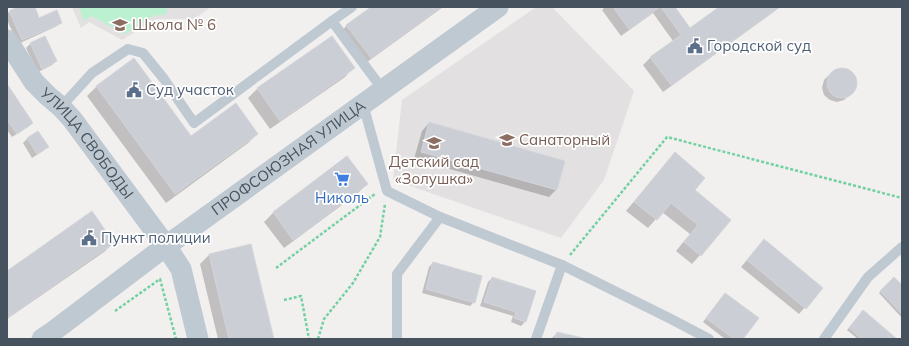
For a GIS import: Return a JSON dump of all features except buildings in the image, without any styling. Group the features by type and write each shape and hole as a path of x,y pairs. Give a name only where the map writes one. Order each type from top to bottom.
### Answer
{"street":[{"name":"ПРОФСОЮЗНАЯ УЛИЦА","path":"47,337 166,246 498,7"},
{"name":"УЛИЦА СВОБОДЫ","path":"7,40 34,82 72,119 181,268 198,339"}],"lane":[{"path":"61,107 92,73 128,49 142,53 164,79 194,123 352,7"},
{"path":"332,21 383,90"},
{"path":"363,104 387,188 440,217 562,265 709,339"},
{"path":"397,339 397,274 440,217"},
{"path":"824,339 868,277 902,247"},
{"path":"536,339 562,265"}],"path":[{"path":"562,265 667,138 902,198"},
{"path":"276,268 387,188"},
{"path":"318,339 324,319 353,284 380,236 387,188"},
{"path":"112,313 160,279 176,339"},
{"path":"284,300 301,296 309,339"}],"shaded area":[{"name":"Школа № 6","path":"72,7 211,7 194,19 156,19 122,40 89,22 81,28"},
{"name":"Санаторный","path":"536,7 552,7 634,91 604,180 561,238 393,180 402,100"}],"green space":[{"path":"79,7 167,7 166,15 155,15 125,34 91,16 84,21"}],"place":[{"name":"Школа № 6","path":"120,25"},
{"name":"Городской суд","path":"695,46"},
{"name":"Суд участок","path":"134,90"},
{"name":"Санаторный","path":"507,140"},
{"name":"Детский сад «Золушка»","path":"434,143"},
{"name":"Николь","path":"342,179"},
{"name":"Пункт полиции","path":"89,238"}]}
